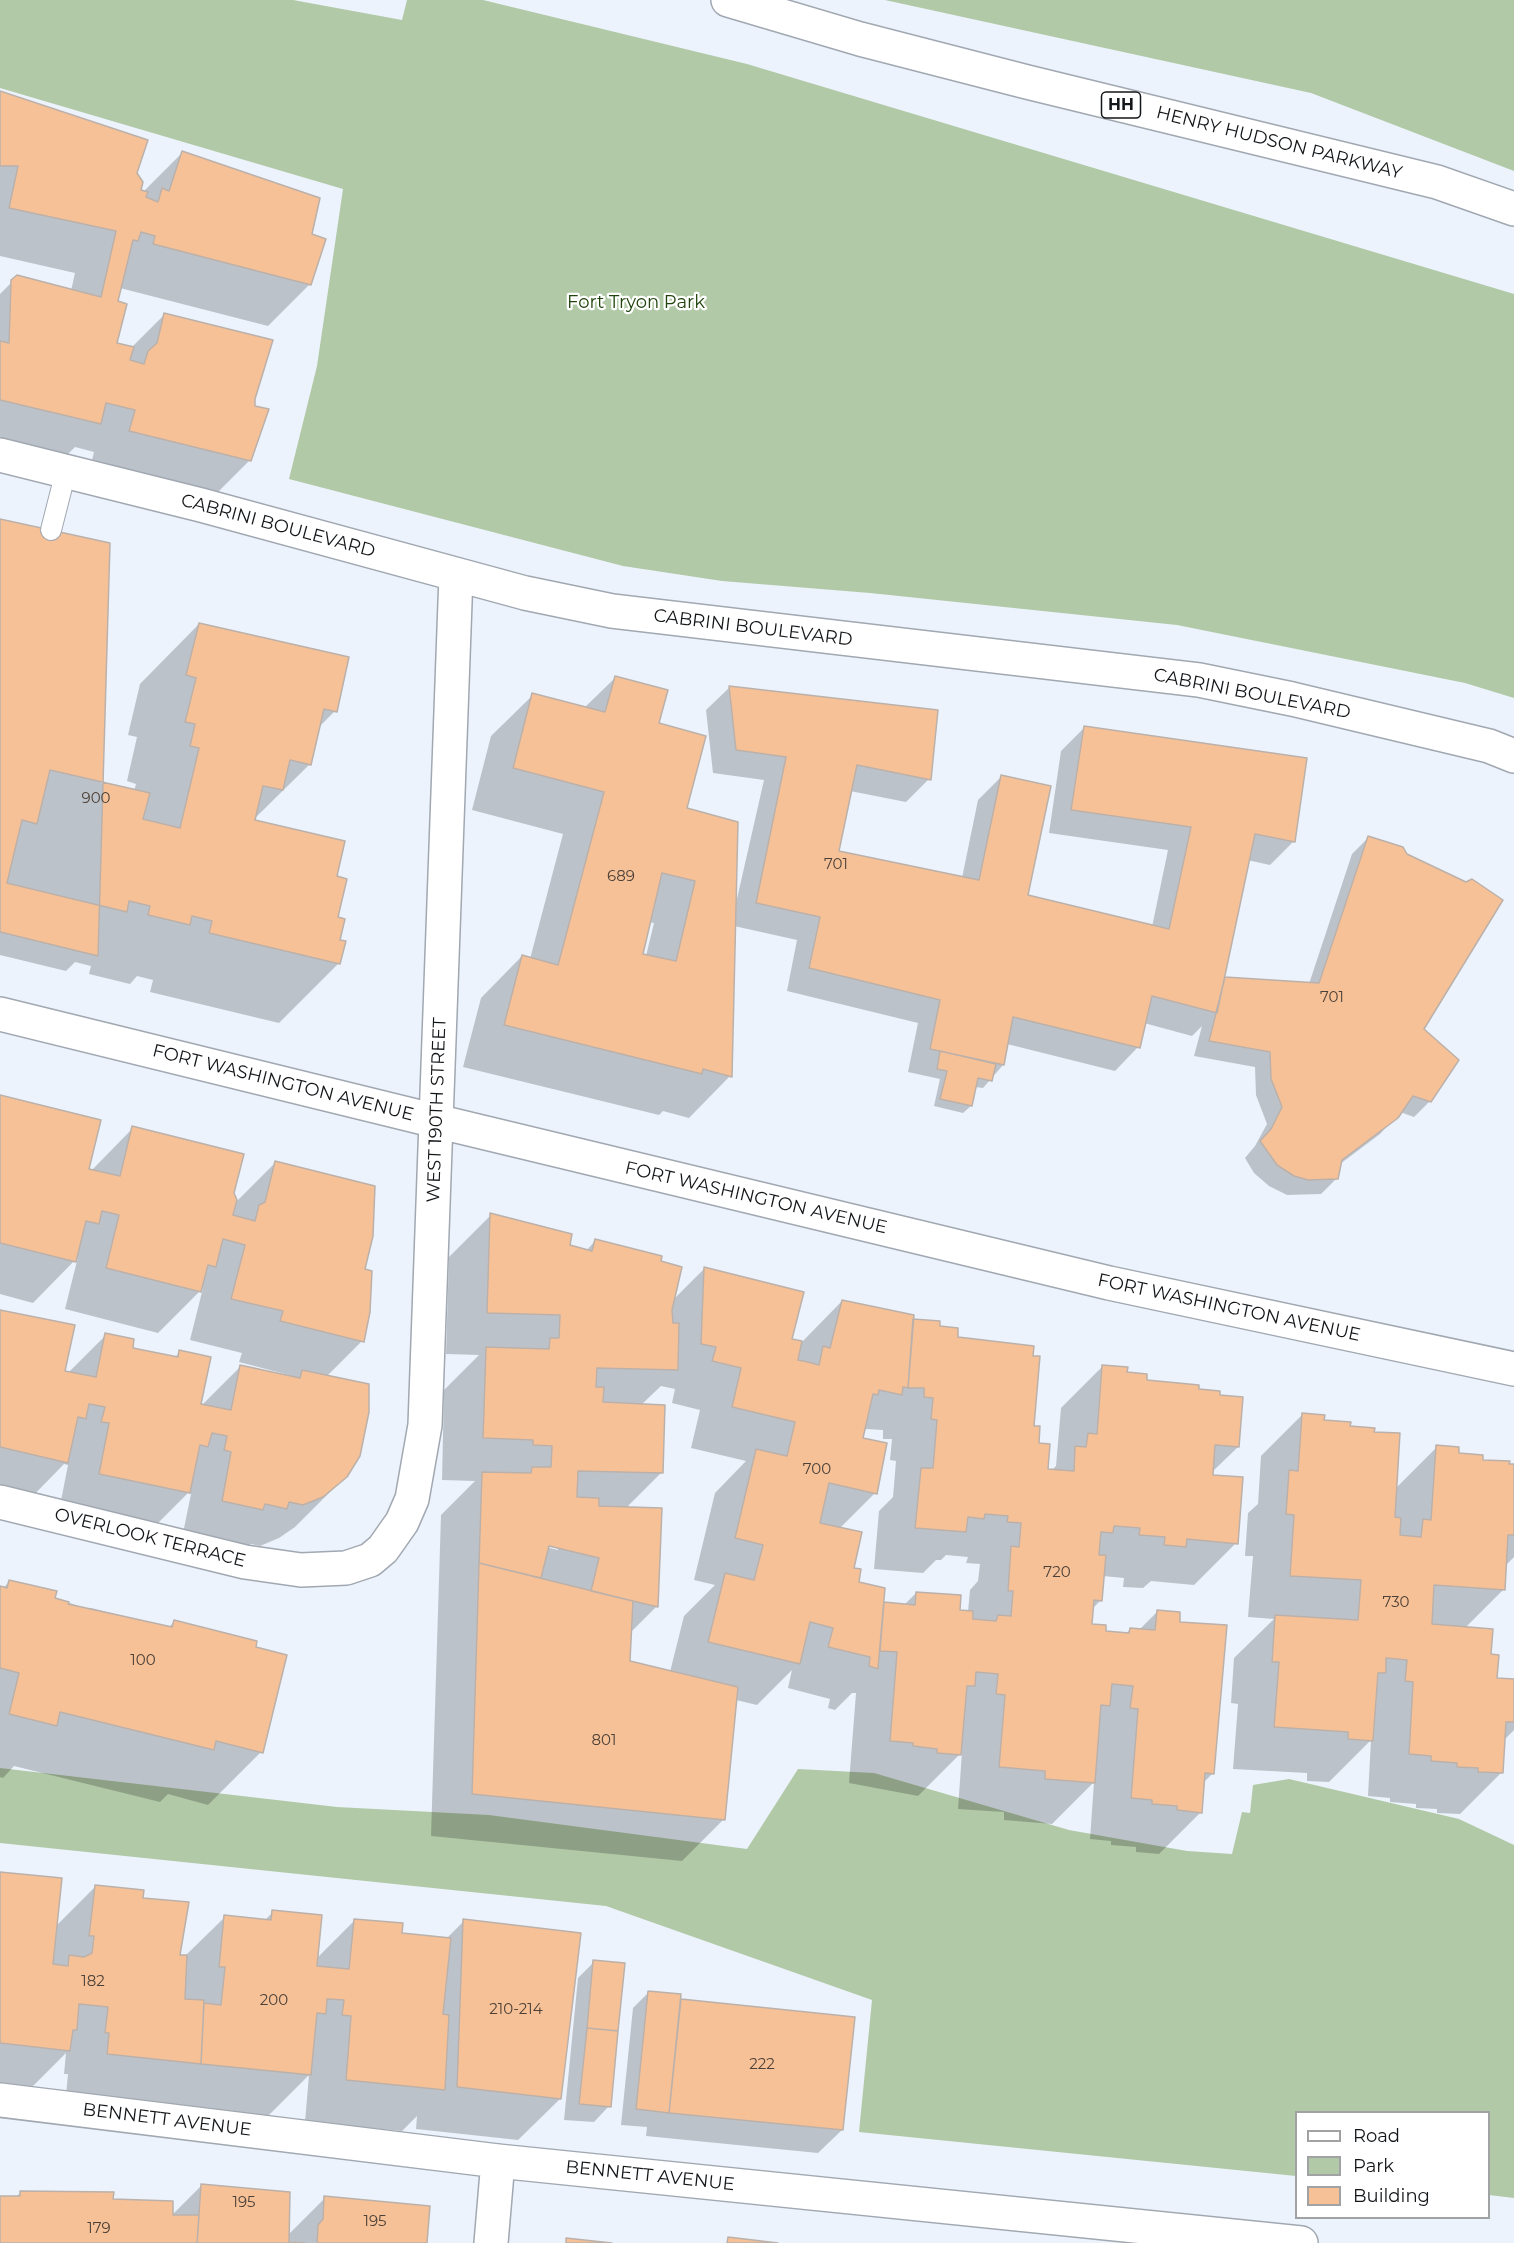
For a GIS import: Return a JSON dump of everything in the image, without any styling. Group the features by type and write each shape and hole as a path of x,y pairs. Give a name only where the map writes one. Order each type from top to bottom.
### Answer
{"main road":[{"name":"HENRY HUDSON PARKWAY","path":"728,0 860,39 1437,182 1514,209"},
{"name":"CABRINI BOULEVARD","path":"0,455 201,505 525,593 612,610 1199,680 1292,699 1466,741 1514,756"},
{"name":"WEST 190TH STREET","path":"301,1570 346,1568 370,1560 394,1535 412,1499 425,1425 456,574"},
{"name":"FORT WASHINGTON AVENUE","path":"0,1014 1109,1282 1514,1369"},
{"name":"OVERLOOK TERRACE","path":"0,1502 245,1562 301,1570"},
{"name":"BENNETT AVENUE","path":"0,2100 498,2161 1301,2243"},
{"path":"491,2243 498,2161"}],"lane":[{"path":"51,530 66,471"}],"green space":[{"name":"Fort Tryon Park","path":"0,0 293,0 402,20 407,0 483,0 747,64 1514,294 1514,698 1465,683 1177,625 870,593 722,581 623,566 289,479 317,366 343,189 0,88"},
{"path":"885,0 1514,0 1514,171 1311,93"},
{"path":"0,1768 337,1807 489,1815 747,1849 798,1769 874,1773 1069,1830 1187,1851 1232,1854 1242,1812 1250,1813 1253,1785 1289,1779 1459,1819 1514,1845 1514,2198 1490,2195 1490,2111 1295,2111 1295,2176 859,2132 872,2000 606,1906 0,1843"}],"building":[{"path":"0,91 148,140 137,173 143,182 141,190 148,192 146,197 158,202 162,188 169,191 182,151 320,198 312,234 326,239 311,285 153,244 155,236 141,232 138,241 133,240 118,301 127,304 117,343 134,347 130,360 144,364 148,351 157,343 164,313 273,340 255,399 255,406 269,409 251,461 129,431 135,410 106,403 101,424 0,400 0,341 9,343 11,280 17,275 101,297 116,231 9,208 18,166 0,166"},
{"path":"0,519 110,543 98,956 0,932"},
{"path":"199,623 349,657 337,712 324,709 311,765 290,760 283,790 263,786 255,820 345,841 337,876 347,879 338,917 345,919 340,940 346,941 340,964 209,933 212,921 192,916 190,925 148,915 150,906 129,901 127,912 7,883 22,820 37,824 50,770 150,793 143,819 180,828 199,748 190,746 195,724 185,722 196,678 186,675"},
{"path":"615,676 668,690 659,723 706,736 687,808 738,822 732,1077 703,1069 702,1074 504,1025 522,955 558,965 604,792 513,768 532,693 605,712","holes":["662,873 695,881 676,961 643,954"]},
{"path":"729,686 938,710 931,780 857,765 839,851 979,880 1001,775 1051,786 1028,895 1169,929 1191,827 1071,810 1084,726 1307,758 1295,842 1255,834 1217,1013 1152,996 1140,1048 1013,1017 1004,1065 930,1049 940,1000 809,968 820,917 756,903 786,757 736,750"},
{"path":"1368,836 1403,847 1407,854 1466,882 1472,879 1503,900 1424,1029 1459,1060 1431,1102 1413,1096 1398,1118 1342,1160 1338,1179 1308,1180 1294,1176 1277,1165 1260,1141 1271,1129 1282,1107 1271,1079 1270,1052 1209,1041 1225,977 1319,983"},
{"path":"940,1051 996,1064 992,1081 978,1078 972,1106 940,1099 947,1071 937,1069"},
{"path":"0,1095 101,1120 89,1169 120,1176 132,1126 244,1154 234,1193 237,1200 233,1215 255,1221 259,1205 265,1202 275,1161 375,1186 373,1236 365,1269 372,1271 370,1312 364,1342 280,1321 283,1311 231,1299 245,1245 223,1239 216,1267 208,1265 201,1292 106,1268 119,1215 102,1211 99,1224 86,1221 76,1262 0,1243"},
{"path":"490,1213 572,1234 570,1245 592,1251 595,1239 662,1256 661,1261 682,1267 672,1310 673,1323 679,1323 678,1370 597,1368 596,1387 604,1387 603,1402 665,1405 663,1473 578,1471 577,1497 599,1498 599,1506 662,1508 658,1607 591,1591 599,1558 549,1546 541,1578 479,1563 482,1472 531,1473 532,1467 551,1467 552,1446 533,1445 533,1440 483,1438 486,1347 549,1349 550,1338 559,1338 560,1315 487,1313"},
{"path":"704,1267 804,1292 792,1339 802,1341 798,1360 819,1365 823,1346 830,1348 842,1300 914,1315 908,1388 903,1387 902,1395 879,1390 878,1395 873,1394 863,1438 887,1443 877,1494 829,1483 820,1523 862,1532 854,1568 861,1569 859,1582 885,1588 878,1669 869,1666 870,1657 828,1647 833,1628 810,1622 800,1664 708,1642 725,1573 754,1580 763,1545 735,1538 756,1449 787,1456 795,1422 732,1407 741,1368 712,1361 716,1347 701,1344"},
{"path":"0,1310 75,1325 65,1371 96,1377 105,1333 134,1339 133,1348 178,1357 179,1350 211,1357 201,1404 231,1410 240,1365 300,1378 302,1370 369,1384 369,1412 360,1456 347,1477 323,1497 303,1505 289,1502 287,1509 265,1504 263,1510 222,1501 231,1452 224,1450 227,1436 212,1433 208,1447 200,1445 190,1493 99,1474 109,1423 101,1422 105,1407 89,1404 86,1419 78,1417 68,1463 0,1447"},
{"path":"913,1319 940,1321 940,1326 958,1328 958,1337 1034,1346 1033,1356 1040,1356 1034,1426 1040,1426 1039,1443 1050,1444 1048,1469 1074,1471 1075,1446 1086,1447 1088,1433 1097,1434 1102,1365 1128,1367 1127,1372 1147,1374 1147,1380 1199,1385 1199,1389 1220,1391 1220,1395 1243,1397 1239,1447 1215,1445 1213,1475 1243,1477 1238,1544 1187,1539 1186,1547 1164,1545 1165,1537 1139,1535 1140,1528 1114,1526 1113,1533 1101,1532 1099,1555 1106,1555 1102,1601 1094,1600 1092,1624 1106,1625 1106,1631 1129,1633 1130,1628 1155,1630 1157,1610 1180,1612 1180,1622 1227,1625 1214,1774 1205,1773 1202,1813 1177,1810 1177,1806 1152,1804 1152,1800 1131,1798 1138,1709 1130,1708 1133,1686 1112,1684 1110,1706 1101,1705 1095,1783 1045,1779 1045,1771 999,1767 1005,1695 996,1694 998,1674 976,1672 975,1686 967,1686 961,1755 937,1753 937,1749 913,1746 913,1743 890,1741 897,1652 880,1651 884,1602 915,1605 916,1592 961,1595 960,1610 973,1611 973,1619 996,1621 998,1615 1011,1616 1013,1591 1008,1591 1011,1546 1019,1547 1021,1523 1007,1522 1008,1516 985,1514 984,1519 968,1517 966,1532 915,1528 921,1468 933,1468 937,1420 931,1419 933,1398 924,1397 924,1388 908,1388"},
{"path":"1302,1413 1325,1415 1324,1420 1351,1422 1350,1426 1375,1428 1374,1432 1400,1433 1395,1517 1401,1518 1400,1535 1421,1537 1423,1519 1431,1520 1436,1445 1459,1447 1459,1453 1483,1455 1483,1460 1510,1461 1509,1464 1514,1464 1514,1535 1508,1535 1505,1590 1434,1585 1432,1624 1493,1629 1491,1654 1499,1655 1497,1678 1514,1679 1514,1722 1506,1722 1503,1773 1478,1772 1478,1768 1457,1767 1457,1763 1431,1761 1431,1756 1409,1754 1413,1682 1405,1681 1407,1660 1386,1658 1386,1673 1378,1673 1373,1741 1348,1739 1348,1732 1274,1727 1279,1662 1272,1662 1275,1615 1358,1620 1361,1580 1290,1576 1294,1515 1286,1514 1289,1470 1298,1471"},
{"path":"479,1563 633,1601 630,1661 738,1687 725,1820 472,1794"},
{"path":"9,1580 57,1591 55,1598 69,1602 68,1604 172,1627 174,1620 257,1641 256,1647 287,1655 263,1753 216,1741 214,1750 60,1712 57,1726 9,1714 19,1673 0,1668 0,1586 7,1588"},
{"path":"0,1872 62,1878 53,1964 68,1966 69,1955 84,1957 92,1953 94,1936 89,1936 95,1885 144,1890 143,1898 189,1902 180,1955 187,1955 185,1999 204,2000 201,2064 107,2054 109,2033 105,2033 108,2007 79,2004 77,2030 73,2030 70,2051 0,2043"},
{"path":"272,1910 322,1915 317,1966 349,1969 354,1919 403,1923 402,1933 451,1938 443,2014 449,2015 445,2090 346,2080 351,2016 342,2015 344,2000 327,1999 326,2014 317,2013 311,2075 201,2064 204,2003 221,2005 225,1967 219,1967 224,1915 271,1920"},
{"path":"463,1919 581,1933 561,2099 457,2087"},
{"path":"593,1960 625,1963 618,2031 587,2028"},
{"path":"648,1991 681,1994 669,2113 636,2109"},
{"path":"681,1999 855,2017 843,2130 669,2113"},
{"path":"587,2028 618,2031 611,2107 579,2104"},
{"path":"201,2184 290,2192 289,2242 305,2243 197,2243"},
{"path":"20,2191 114,2192 113,2199 173,2201 173,2215 199,2215 197,2243 0,2243 0,2196 20,2196"},
{"path":"324,2196 430,2206 427,2243 317,2243 318,2225 323,2219"},
{"path":"728,2237 778,2243 727,2243"},
{"path":"566,2238 612,2243 566,2243"}]}
